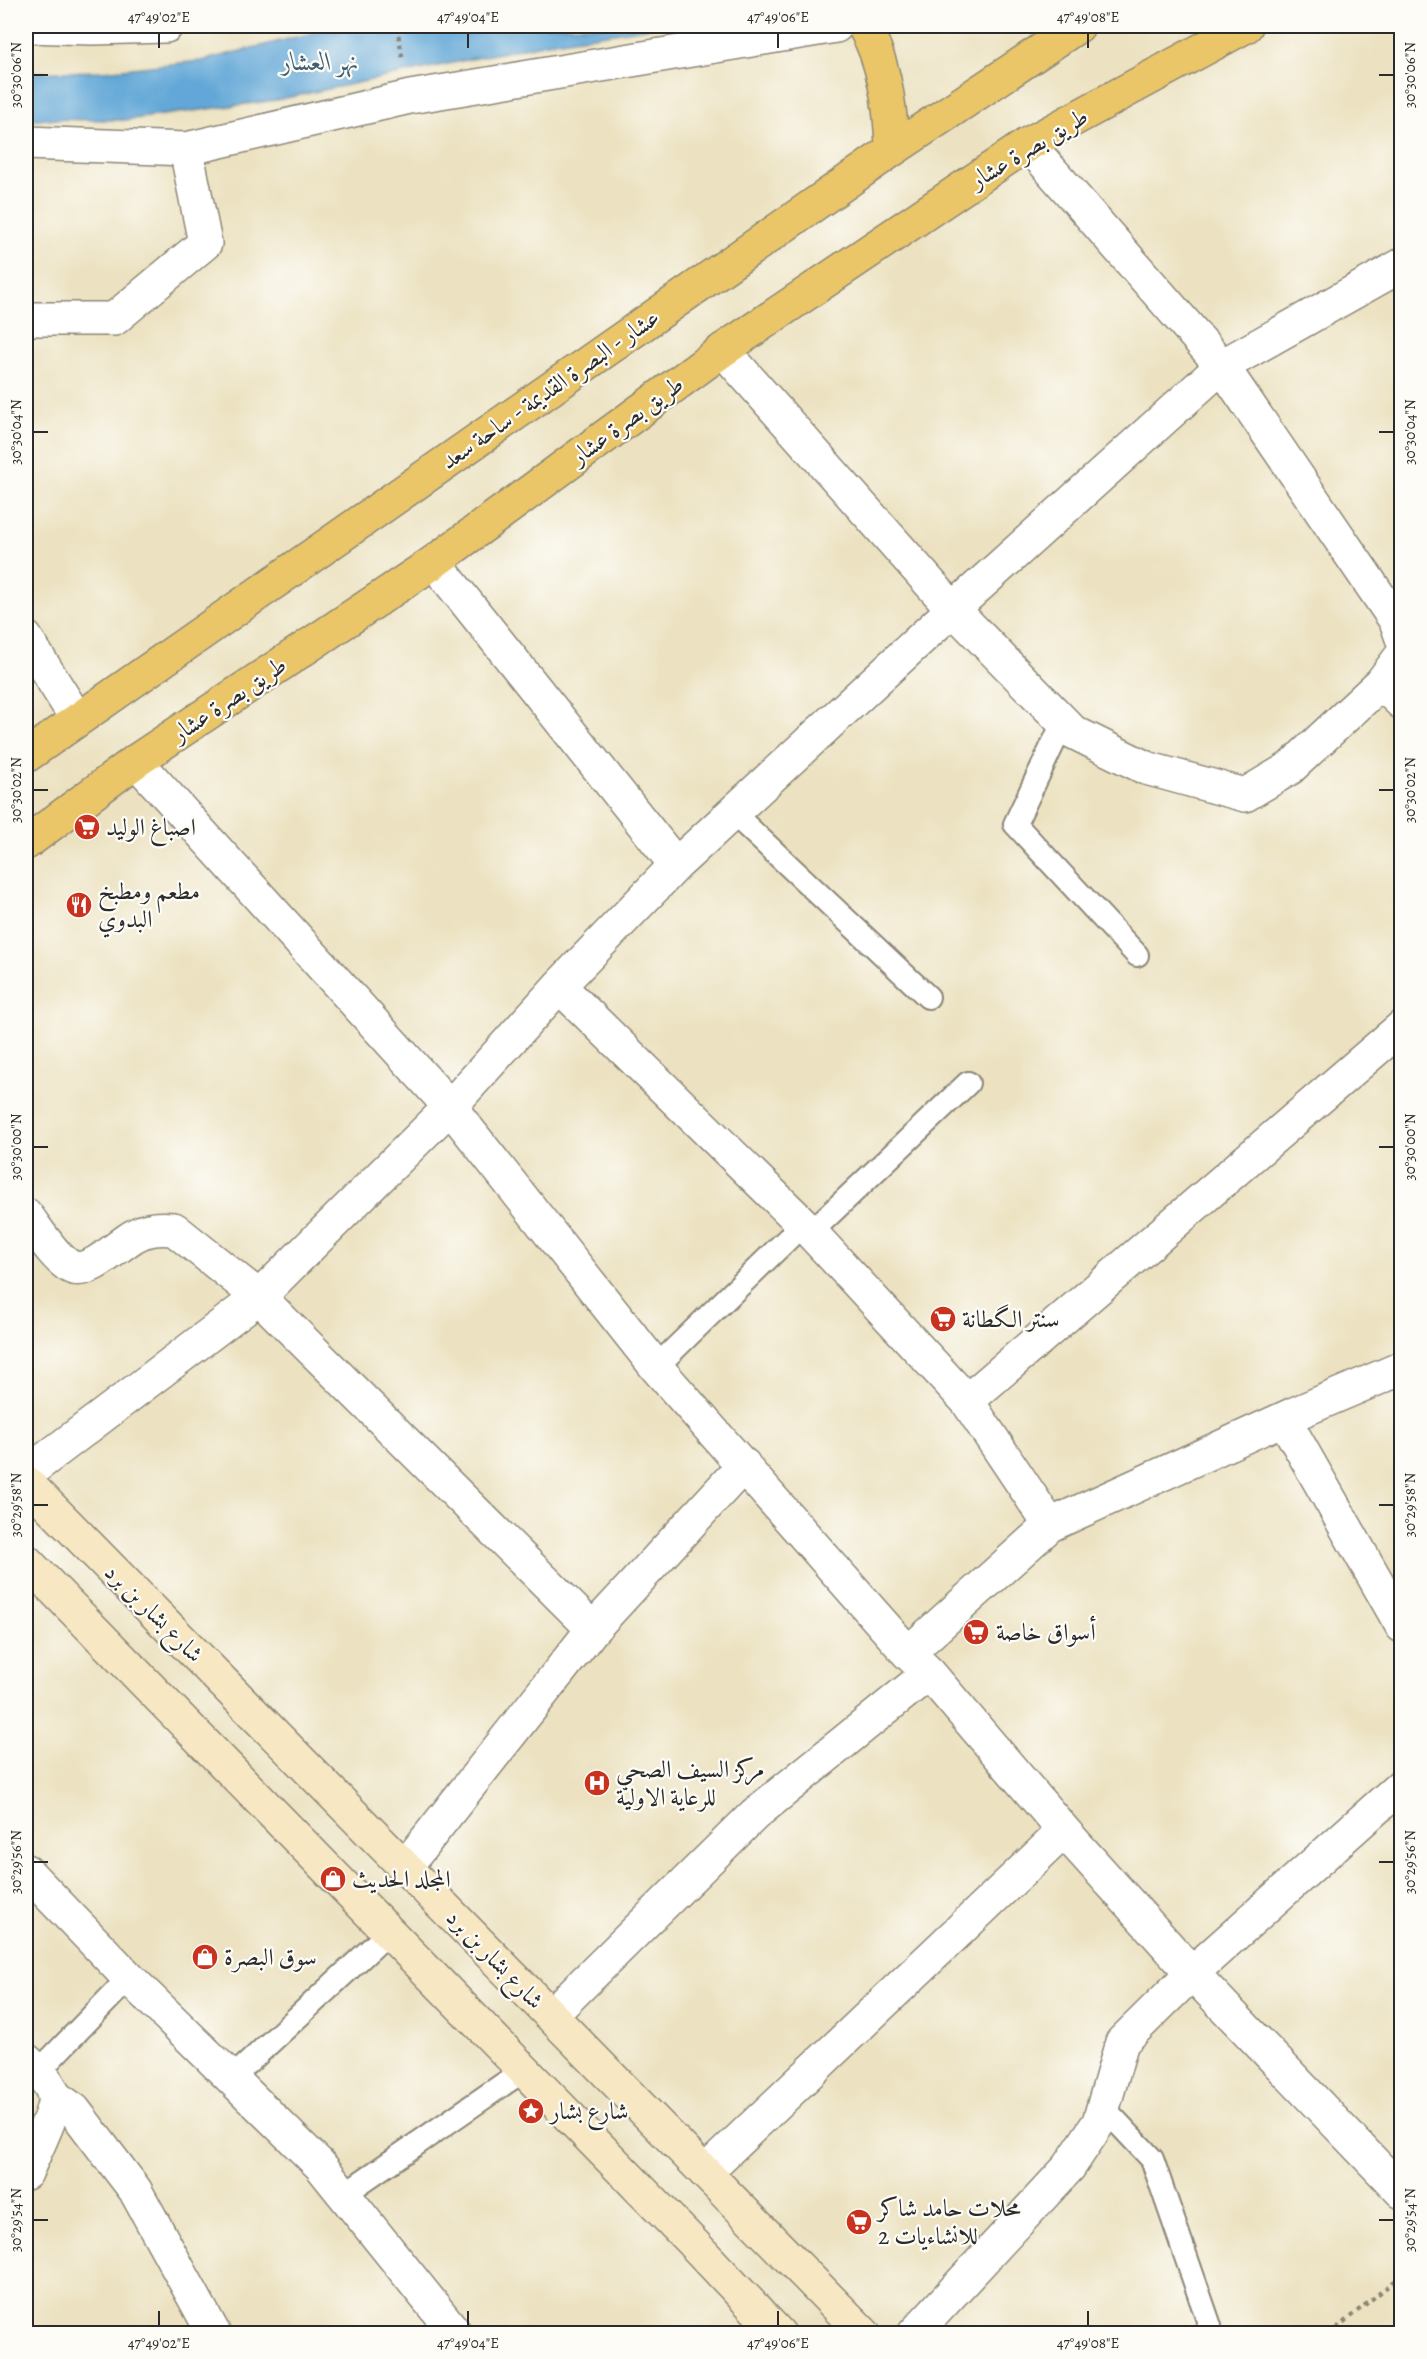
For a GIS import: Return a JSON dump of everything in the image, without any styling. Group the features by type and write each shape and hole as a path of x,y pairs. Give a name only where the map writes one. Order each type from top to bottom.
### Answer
{"main road":[{"path":"864,26 876,48 891,115 892,150"},
{"name":"عشار - البصرة القديمة - ساحة سعد","path":"26,756 892,150 1078,26"},
{"name":"طريق بصرة عشار","path":"26,843 136,761 434,562 723,350 1028,144 1246,26"},
{"name":"شارع بشار بن برد","path":"26,1482 864,2334"},
{"path":"26,1562 779,2334"}],"street":[{"path":"26,26 92,28 166,26"},
{"path":"26,143 186,149 410,97 836,26"},
{"path":"1028,144 1222,366 1396,621 1401,638"},
{"path":"26,318 114,318 205,243 186,149"},
{"path":"26,1474 259,1297 450,1107 559,986 676,866 953,609 1222,366 1401,265"},
{"path":"723,350 953,609 1072,732 1146,768 1245,795 1290,768 1391,693 1401,655"},
{"path":"434,562 676,866"},
{"path":"26,638 77,719"},
{"path":"136,761 450,1107 656,1367 919,1663 1064,1831 1192,1973 1401,2192"},
{"path":"559,986 807,1228 967,1401 1050,1525"},
{"path":"967,1401 1401,1028"},
{"path":"26,1215 57,1254 72,1268 87,1268 135,1235 157,1228 174,1229 259,1297 593,1629"},
{"path":"550,2015 755,1814 919,1663 1050,1525 1401,1368"},
{"path":"1284,1419 1401,1626"},
{"path":"405,1867 593,1629 744,1465"},
{"path":"914,2334 1069,2167 1099,2122 1122,2042 1192,1973 1401,1785"},
{"path":"705,2172 1064,1831"},
{"path":"26,1871 129,1978 320,2164 456,2334"},
{"path":"26,2173 52,2110 39,2076"},
{"path":"39,2076 74,2110 135,2190 214,2334"}],"lane":[{"path":"1063,723 1015,824 1137,955"},
{"path":"733,813 928,997"},
{"path":"656,1367 968,1083"},
{"path":"232,2078 389,1932"},
{"path":"39,2076 129,1978"},
{"path":"344,2194 524,2070"},
{"path":"1103,2107 1152,2159 1210,2326 1203,2334"}],"path":[{"path":"397,26 404,70"},
{"path":"1329,2334 1401,2275"}],"water":[{"name":"نهر العشار","path":"357,26 660,26 547,43 276,100 125,120 26,119 26,73 103,71 201,61 316,32"}],"place":[{"name":"اصباغ الوليد","path":"87,827"},
{"name":"مطعم ومطبخ البدوي","path":"79,905"},
{"name":"سنتر الگطانة","path":"943,1319"},
{"name":"أسواق خاصة","path":"976,1632"},
{"name":"مركز السيف الصحي للرعاية الاولية","path":"597,1783"},
{"name":"المجلد الحديث","path":"333,1879"},
{"name":"سوق البصرة","path":"205,1957"},
{"name":"شارع بشار","path":"531,2111"},
{"name":"محلات حامد شاكر للانشاءيات 2","path":"859,2222"}]}
